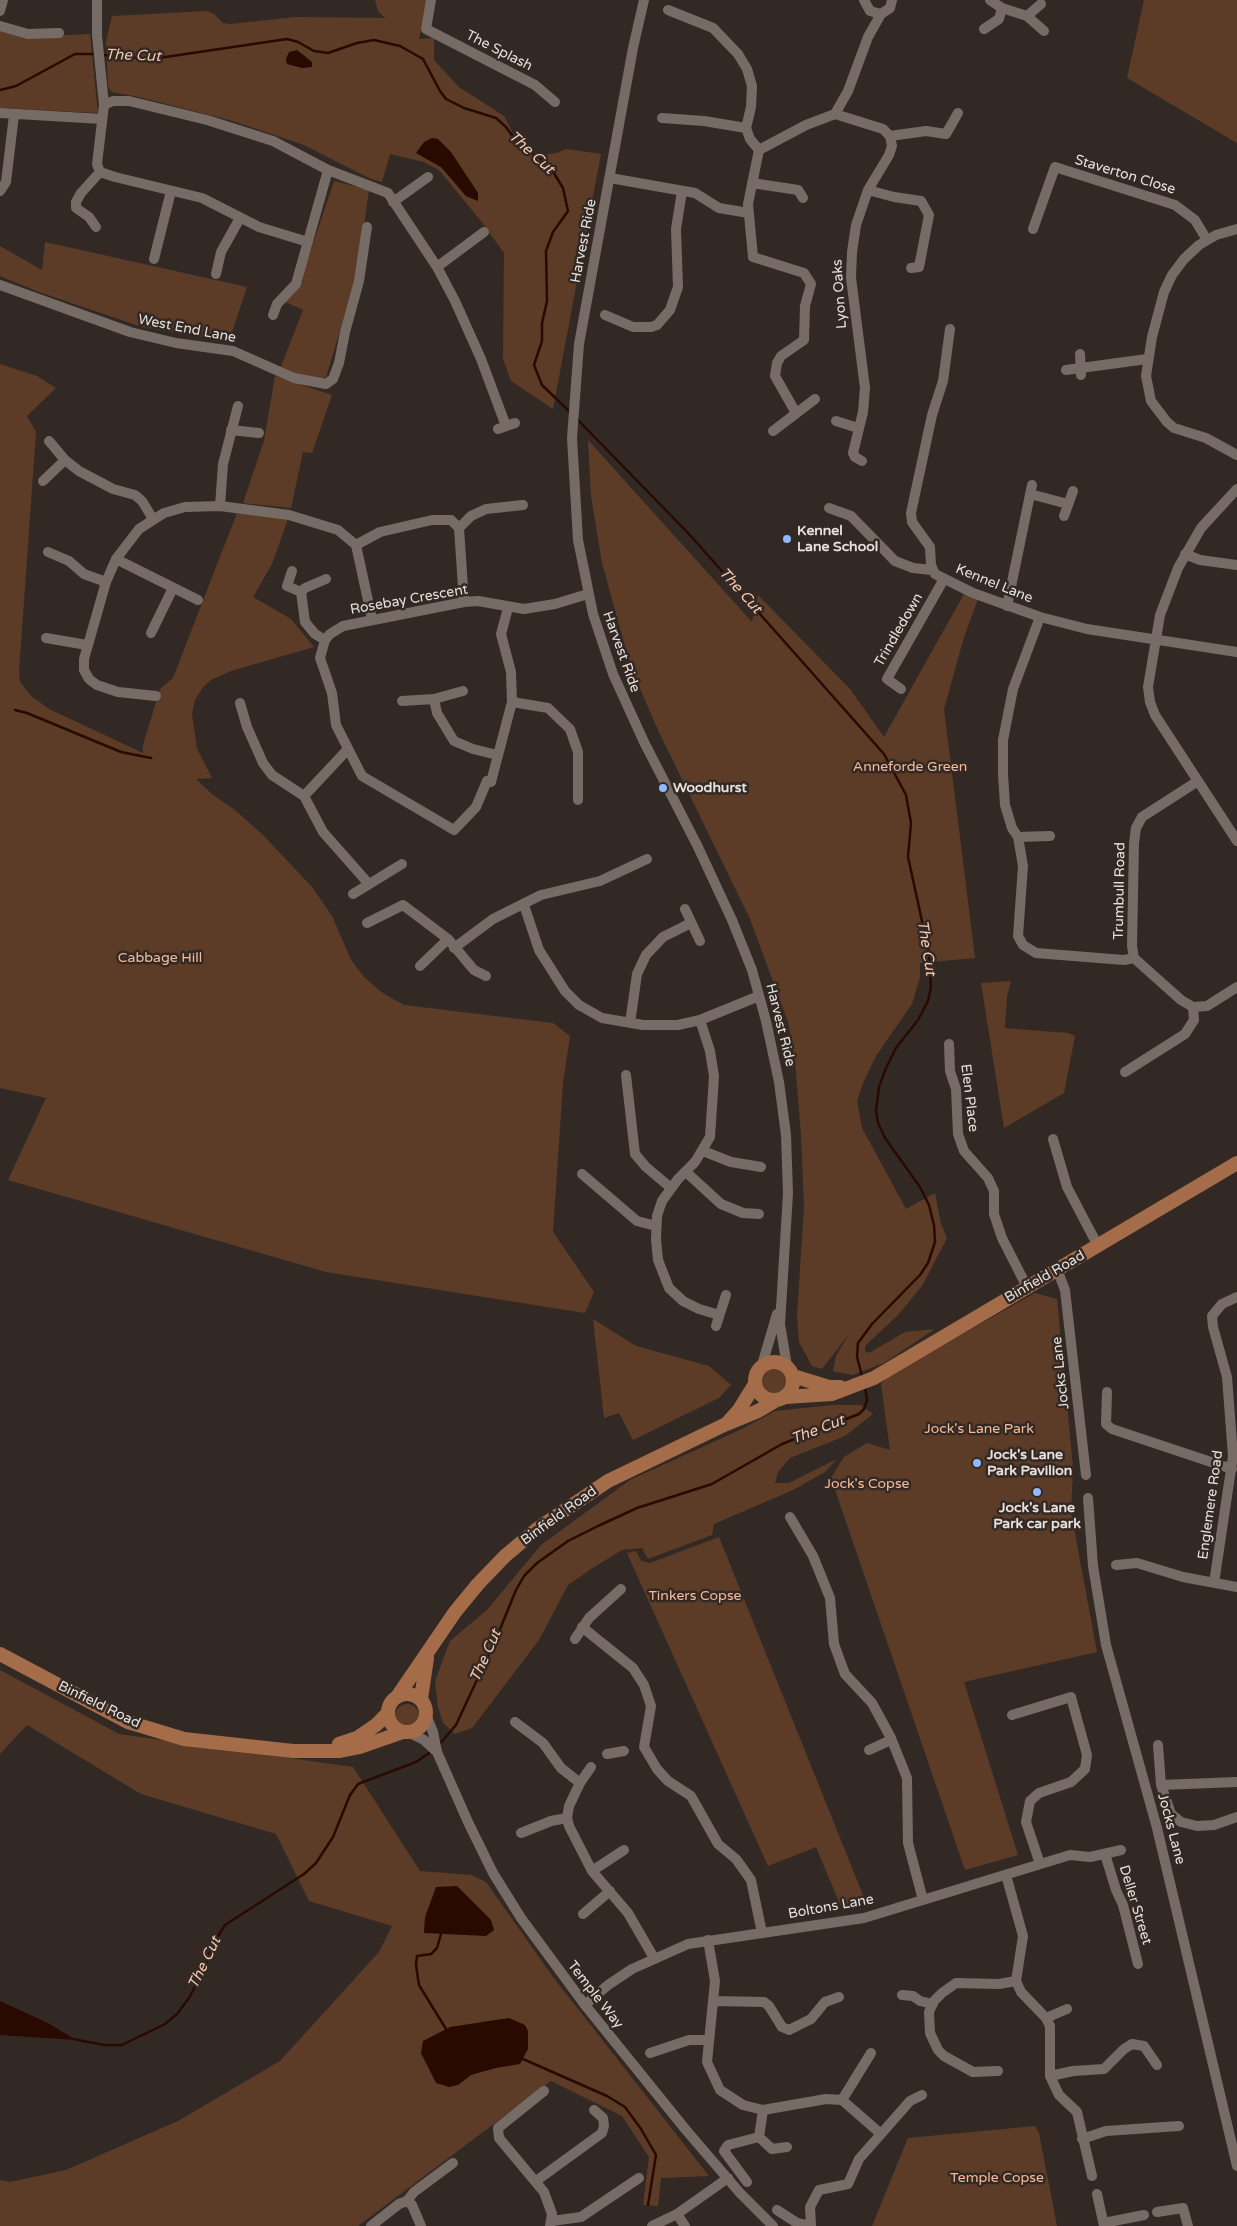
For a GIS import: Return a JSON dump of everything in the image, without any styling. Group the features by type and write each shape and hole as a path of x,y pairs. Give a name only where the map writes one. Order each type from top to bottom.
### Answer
{"main road":[{"name":"Binfield Road","path":"397,1697 455,1612 505,1556 537,1529 608,1481 780,1399 832,1394 852,1388 874,1378 1057,1269 1235,1168"},
{"path":"775,1362 790,1371 793,1387 780,1399 764,1398 755,1384 756,1374 762,1365 775,1362"},
{"name":"Binfield Road","path":"790,1371 829,1387 852,1388"},
{"name":"Binfield Road","path":"724,1425 739,1410 755,1384"},
{"name":"Binfield Road","path":"420,1699 429,1650"},
{"name":"Binfield Road","path":"0,1654 128,1722 184,1739 293,1751 340,1751 360,1747 406,1732"},
{"path":"410,1694 420,1699 426,1707 426,1715 419,1729 406,1732 392,1725 388,1713 389,1705 397,1697 410,1694"},
{"name":"Binfield Road","path":"322,1750 357,1738 376,1725 388,1713"}],"street":[{"path":"0,11 3,0"},
{"path":"97,0 98,40 104,105 97,164 100,172"},
{"name":"The Splash","path":"431,0 426,30 535,84 555,102"},
{"name":"Harvest Ride","path":"644,0 632,48 575,374 572,419 578,540 588,594 598,633 622,696 717,886 740,939 759,996 780,1082 786,1135 788,1193 780,1324 790,1371"},
{"path":"864,0 870,11 868,38"},
{"path":"836,114 848,91 868,38 881,14 890,8 892,0"},
{"path":"990,0 1002,8 1027,16 1044,31"},
{"path":"1027,16 1041,4"},
{"path":"984,29 999,18 1002,8"},
{"path":"668,10 713,28 738,54 747,69 752,86 751,107 746,128 750,139 759,150"},
{"path":"870,11 881,14"},
{"path":"0,26 28,34 59,33"},
{"path":"104,105 113,101 129,101 207,120 273,141 328,170 374,186 388,193 437,267 481,358 506,426"},
{"path":"0,113 14,116 102,119"},
{"path":"759,150 806,125 836,114 883,129 890,136 926,131 946,134 958,113"},
{"path":"0,191 6,182 14,116"},
{"path":"662,118 704,121 746,128"},
{"name":"Lyon Oaks","path":"862,461 855,457 853,453 863,412 865,388 857,336 851,261 856,225 868,190 889,155 892,146 890,136"},
{"path":"759,150 748,213 753,257 804,273 811,284 805,306 804,340 781,356 777,363 775,376 796,413"},
{"name":"Staverton Close","path":"1034,229 1055,167 1176,204 1195,220 1207,240"},
{"path":"273,315 284,294 296,284 328,170"},
{"path":"100,172 202,198 221,206 259,228 308,242"},
{"path":"96,227 89,217 76,208 76,202 85,187 100,172"},
{"path":"393,202 428,177"},
{"path":"610,178 695,193 719,208 748,213"},
{"path":"752,183 798,190 803,198"},
{"path":"868,190 894,198 922,201 929,215 919,267 911,268"},
{"path":"154,259 170,191"},
{"path":"605,315 633,327 651,327 657,324 670,310 678,287 675,237 682,191"},
{"path":"216,274 221,252 240,218"},
{"name":"West End Lane","path":"0,284 130,332 176,343 233,351 294,378 326,384 333,379 339,363 345,332 359,281 367,227"},
{"path":"1237,229 1224,232 1207,240 1184,259 1168,283 1147,359 1148,393 1160,416 1174,428 1206,438 1237,455"},
{"path":"437,267 484,232"},
{"path":"829,508 852,516 896,561 913,568 932,570 930,547 912,522 911,513 928,432 943,381 950,329"},
{"path":"1080,354 1080,372"},
{"path":"1066,370 1080,372 1147,359"},
{"path":"773,431 815,399"},
{"path":"220,506 223,464 238,406"},
{"path":"836,421 858,428"},
{"path":"231,430 259,432"},
{"path":"49,441 66,460 79,470 113,489 135,495 142,501 153,519"},
{"path":"43,481 66,460"},
{"path":"1237,489 1210,517 1185,554 1165,600 1148,680 1150,702 1155,715 1237,840"},
{"path":"1007,606 1031,490 1068,504"},
{"path":"1064,516 1072,491"},
{"path":"459,528 471,516 486,509 522,505"},
{"path":"156,696 118,692 97,685 89,679 84,670 87,645 106,582 116,559 140,529 164,513 185,507 220,506 289,516 338,530 356,544 372,619"},
{"path":"356,544 380,532 432,520 451,520 459,528 464,602"},
{"path":"48,552 69,561 84,574 106,582"},
{"path":"1185,554 1200,560 1237,565"},
{"path":"116,559 198,600"},
{"name":"Kennel Lane","path":"932,570 944,579 1007,606 1040,617 1087,629 1237,652"},
{"path":"292,571 287,586 301,592"},
{"path":"301,592 305,588 326,579"},
{"name":"Trindledown","path":"901,689 887,679 944,579"},
{"path":"151,632 173,588"},
{"path":"301,592 305,622 315,634 325,640 320,658 332,693 336,725 362,776 454,830 476,807 487,781 491,782 512,702 511,672 501,634 508,608"},
{"name":"Rosebay Crescent","path":"325,640 330,634 343,626 464,602 478,601 508,608 538,607 588,594"},
{"path":"1040,617 1012,689 1004,740 1003,774 1006,805 1012,828 1018,837 1023,866 1017,930 1023,945 1036,953 1124,960 1134,958"},
{"path":"46,638 87,645"},
{"path":"402,701 434,699 463,691"},
{"path":"434,699 437,713 454,741 472,750 497,755"},
{"path":"512,702 548,708 570,728 579,758 578,800"},
{"path":"240,703 247,727 263,763 272,775 304,796 322,832 355,866 368,883"},
{"path":"304,796 348,750"},
{"name":"Trumbull Road","path":"1193,1007 1181,1000 1134,958 1132,946 1136,828 1142,817 1151,810 1198,781"},
{"path":"1018,837 1050,836"},
{"path":"420,966 451,944 493,919 524,904 557,890 600,881 647,859"},
{"path":"353,894 368,883 402,864"},
{"path":"367,923 403,903 451,944 474,970 486,976"},
{"path":"524,904 539,950 570,997 592,1014 630,1023 670,1026 700,1020 759,996"},
{"path":"685,909 700,941"},
{"path":"630,1023 637,974 646,955 663,937 691,923"},
{"path":"1125,1072 1184,1034 1194,1020 1193,1007 1208,1006 1237,987"},
{"path":"700,1020 710,1051 714,1076 711,1131 703,1151 671,1188 659,1208 656,1226 658,1260 669,1288 682,1301 699,1309 720,1315"},
{"name":"Elen Place","path":"949,1044 950,1071 956,1090 958,1134 964,1151 988,1178 994,1191 994,1214 1002,1238 1027,1287"},
{"path":"626,1075 635,1154 646,1167 671,1188"},
{"path":"1053,1139 1067,1187 1098,1246"},
{"path":"703,1151 730,1162 761,1167"},
{"path":"686,1172 721,1204 743,1213 759,1214"},
{"path":"582,1174 632,1217 646,1224 656,1226"},
{"name":"Jocks Lane","path":"1057,1269 1066,1290 1086,1475"},
{"name":"Harvest Ride","path":"762,1365 782,1288"},
{"path":"716,1326 726,1295"},
{"name":"Englemere Road","path":"1214,1582 1232,1469 1232,1434 1227,1377 1213,1327 1212,1316 1222,1304 1237,1297"},
{"path":"1108,1392 1106,1424 1112,1429 1232,1469"},
{"name":"Jocks Lane","path":"1088,1498 1093,1566 1106,1645 1157,1828 1237,2166"},
{"path":"790,1517 813,1556 830,1598 834,1644 845,1674 872,1703 892,1740 906,1778 908,1843 923,1900"},
{"path":"1116,1565 1137,1563 1183,1577 1237,1587"},
{"path":"575,1640 582,1627 621,1589"},
{"path":"582,1627 633,1668 644,1685 651,1706 644,1747 657,1769 668,1782 691,1796 718,1844 736,1859 751,1880 762,1932"},
{"path":"1012,1715 1070,1697 1088,1755 1085,1769 1071,1782 1039,1793 1030,1801 1026,1822 1040,1864"},
{"name":"Temple Way","path":"426,1715 430,1740 468,1822 503,1890 557,1969 585,2005 728,2178 773,2226"},
{"path":"515,1722 544,1743 561,1768 580,1783"},
{"path":"406,1732 430,1740"},
{"path":"869,1750 892,1740"},
{"path":"1158,1744 1161,1785 1171,1814 1181,1822 1197,1826 1210,1826 1237,1817"},
{"path":"607,1754 624,1751"},
{"path":"592,1767 580,1783 569,1806 567,1818 592,1871 628,1913 654,1958"},
{"path":"1161,1785 1237,1782"},
{"path":"521,1833 551,1821 567,1818"},
{"path":"592,1871 624,1850"},
{"name":"Boltons Lane","path":"585,2005 608,1985 632,1969 688,1944 864,1918 1070,1855 1090,1857 1121,1850"},
{"name":"Deller Street","path":"1105,1854 1116,1890 1123,1905 1138,1964"},
{"path":"1006,1875 1023,1936 1016,1981 1021,1992 1046,2018 1051,2035 1050,2076 1059,2095 1076,2112 1092,2176"},
{"path":"583,1914 610,1891"},
{"path":"708,1940 715,1982 707,2062 720,2090 743,2105 763,2110 826,2099 842,2100 881,2134"},
{"path":"998,2072 973,2072 951,2062 938,2050 928,2025 933,2004 942,1993 956,1983 999,1984 1016,1981"},
{"path":"902,1995 913,1996 920,2001 933,2004"},
{"path":"714,2001 764,2002 769,2006 782,2028 789,2030 811,2019 825,2002 839,1997"},
{"path":"1046,2018 1067,2009"},
{"path":"650,2052 689,2040 708,2040"},
{"path":"1050,2076 1073,2071 1104,2069 1124,2049 1132,2044 1144,2046 1156,2065"},
{"path":"842,2100 871,2053"},
{"path":"544,2091 498,2128 499,2138 536,2181 550,2206 551,2223 581,2217 639,2178"},
{"path":"777,2210 797,2223 811,2226 810,2207 819,2190 848,2184 858,2161 910,2101 922,2095"},
{"path":"536,2181 602,2133 604,2126 603,2118 594,2110"},
{"path":"759,2137 763,2110"},
{"path":"1082,2138 1106,2131 1179,2126"},
{"path":"759,2137 772,2149 787,2148"},
{"path":"747,2182 724,2151 728,2145 759,2137"},
{"path":"371,2226 400,2204 407,2201 414,2192 453,2163"},
{"path":"652,2226 677,2214 728,2178"},
{"path":"1097,2194 1104,2225 1144,2215"},
{"path":"407,2201 412,2205 421,2226"},
{"path":"1157,2212 1183,2208 1188,2226"},
{"path":"677,2214 685,2226"}],"green space":[{"path":"375,0 427,0 419,39 434,38 434,60 459,87 504,116 512,131 511,143 522,152 542,155 557,153 566,149 601,154 553,409 511,381 503,359 504,253 481,221 439,170 424,162 390,154 382,182 371,179 304,145 233,121 112,92 108,87 106,42 112,16 207,11 214,14 223,23 230,24 296,17 385,18 378,11","holes":["416,153 461,168 478,193 466,196 441,167"]},
{"path":"1144,0 1237,0 1237,143 1127,78"},
{"path":"0,31 25,37 90,34 98,113 0,108"},
{"path":"334,181 369,190 357,274 326,377 318,380 280,369 303,310 285,302 303,281 303,274"},
{"path":"45,242 247,287 229,341 142,327 39,292 0,276 0,246 42,270"},
{"name":"Cabbage Hill","path":"0,364 37,376 56,388 27,416 36,432 19,672 20,682 31,696 49,709 143,753 143,745 160,689 173,678 237,513 288,519 272,564 253,597 291,619 314,647 231,671 211,680 203,687 195,700 192,714 197,749 212,778 196,779 263,835 312,887 332,916 351,960 364,977 381,992 404,1005 553,1023 570,1036 563,1083 553,1232 594,1292 585,1313 326,1272 8,1180 46,1098 0,1088"},
{"path":"275,376 332,395 312,453 303,452 291,508 243,503 264,441"},
{"name":"Anneforde Green","path":"588,440 752,622 758,595 850,689 884,737 964,594 978,599 964,637 944,709 975,958 920,963 920,977 912,1004 876,1056 857,1101 862,1128 906,1209 935,1193 941,1224 947,1238 922,1286 898,1315 865,1346 865,1351 869,1353 905,1332 935,1329 884,1363 852,1375 833,1371 836,1356 849,1334 822,1369 812,1366 799,1342 797,1316 804,1207 795,1060 788,1022 750,919 658,730 631,668 602,563 591,496"},
{"path":"1011,981 1007,997 1005,1028 1068,1033 1075,1036 1064,1093 1004,1128 981,983"},
{"name":"Jock's Lane Park","path":"1035,1293 1057,1299 1073,1468 1071,1512 1097,1652 964,1682 1018,1855 965,1870 831,1478 844,1457 867,1443 890,1450 881,1384 888,1376"},
{"path":"593,1319 636,1346 709,1366 731,1385 719,1398 633,1440 619,1413 604,1418"},
{"path":"775,1368 785,1372 789,1382 785,1392 775,1396 765,1392 761,1382 765,1372"},
{"path":"833,1405 861,1405 873,1414 845,1436 790,1458 778,1472 775,1483 789,1483 837,1459 825,1472 791,1491 714,1524 712,1535 648,1559 642,1548 622,1550 591,1569 568,1585 539,1640 472,1728 455,1734 443,1723 438,1707 435,1681 450,1641 487,1610 541,1545 630,1480 744,1428 775,1411"},
{"name":"Tinkers Copse","path":"719,1537 865,1900 842,1909 816,1847 768,1866 627,1553 636,1551 641,1561 650,1563"},
{"path":"0,1670 119,1734 353,1767 420,1871 471,1875 486,1882 553,1977 709,2176 661,2178 658,2206 643,2205 649,2157 622,2116 551,2081 358,2226 0,2226 0,2180 10,2182 66,2170 178,2121 280,2061 379,1952 392,1926 309,1901 276,1834 141,1794 27,1725 0,1754"},
{"path":"407,1704 415,1708 419,1716 415,1724 407,1728 399,1724 395,1716 399,1708"},
{"name":"Temple Copse","path":"1035,2126 1039,2133 1057,2226 872,2226 908,2138"}],"shaded area":[{"path":"297,50 312,62 312,67 302,68 287,64 286,59 289,52"},
{"path":"432,138 438,139 451,152 478,193 478,201 466,196 441,167 416,153 424,142"},
{"path":"457,1886 491,1920 494,1930 486,1936 424,1933 425,1917 436,1887"},
{"path":"0,2001 48,2023 76,2040 0,2035"},
{"path":"509,2018 525,2025 528,2031 528,2049 520,2064 471,2075 458,2085 449,2087 436,2083 421,2053 423,2041 450,2027"}],"waterway":[{"name":"The Cut","path":"103,55 152,59 287,39 298,42 314,51 328,53 357,43 374,40 400,46 423,59 446,99 464,108 496,118 506,127 521,148 540,158 552,170 563,188 568,211 553,232 546,251 547,301 542,323 542,341 534,365 542,385 571,413"},
{"name":"The Cut","path":"0,90 16,86 75,54 97,54"},
{"name":"The Cut","path":"577,419 689,534 884,754 906,795 911,823 908,857 929,953 931,987 928,1001 918,1020 896,1048 886,1068 879,1087 876,1111 878,1123 885,1138 920,1187 929,1205 934,1225 935,1242 928,1263 920,1275 872,1324 858,1343 857,1357 862,1376"},
{"path":"15,710 27,713 121,752 151,758"},
{"name":"The Cut","path":"438,1746 456,1725 496,1639 516,1590 524,1576 537,1563 568,1541 598,1526 637,1508 712,1484 782,1444 859,1414 864,1409 867,1400 865,1387"},
{"name":"The Cut","path":"73,2039 104,2045 122,2045 165,2024 177,2014 189,1998 204,1970 213,1944 225,1925 304,1874 316,1863 333,1837 350,1795 358,1784 416,1762 432,1751"},
{"path":"441,1934 437,1948 431,1954 417,1956 416,1965 419,1985 446,2029"},
{"path":"523,2059 607,2096 625,2107 641,2129 656,2155 648,2205"}],"place":[{"name":"Kennel Lane School","path":"787,539"},
{"name":"Woodhurst","path":"663,788"},
{"name":"Jock's Lane Park Pavilion","path":"977,1463"},
{"name":"Jock's Lane Park car park","path":"1037,1492"}],"park label":[{"name":"Jock's Copse","path":"867,1484"}]}
